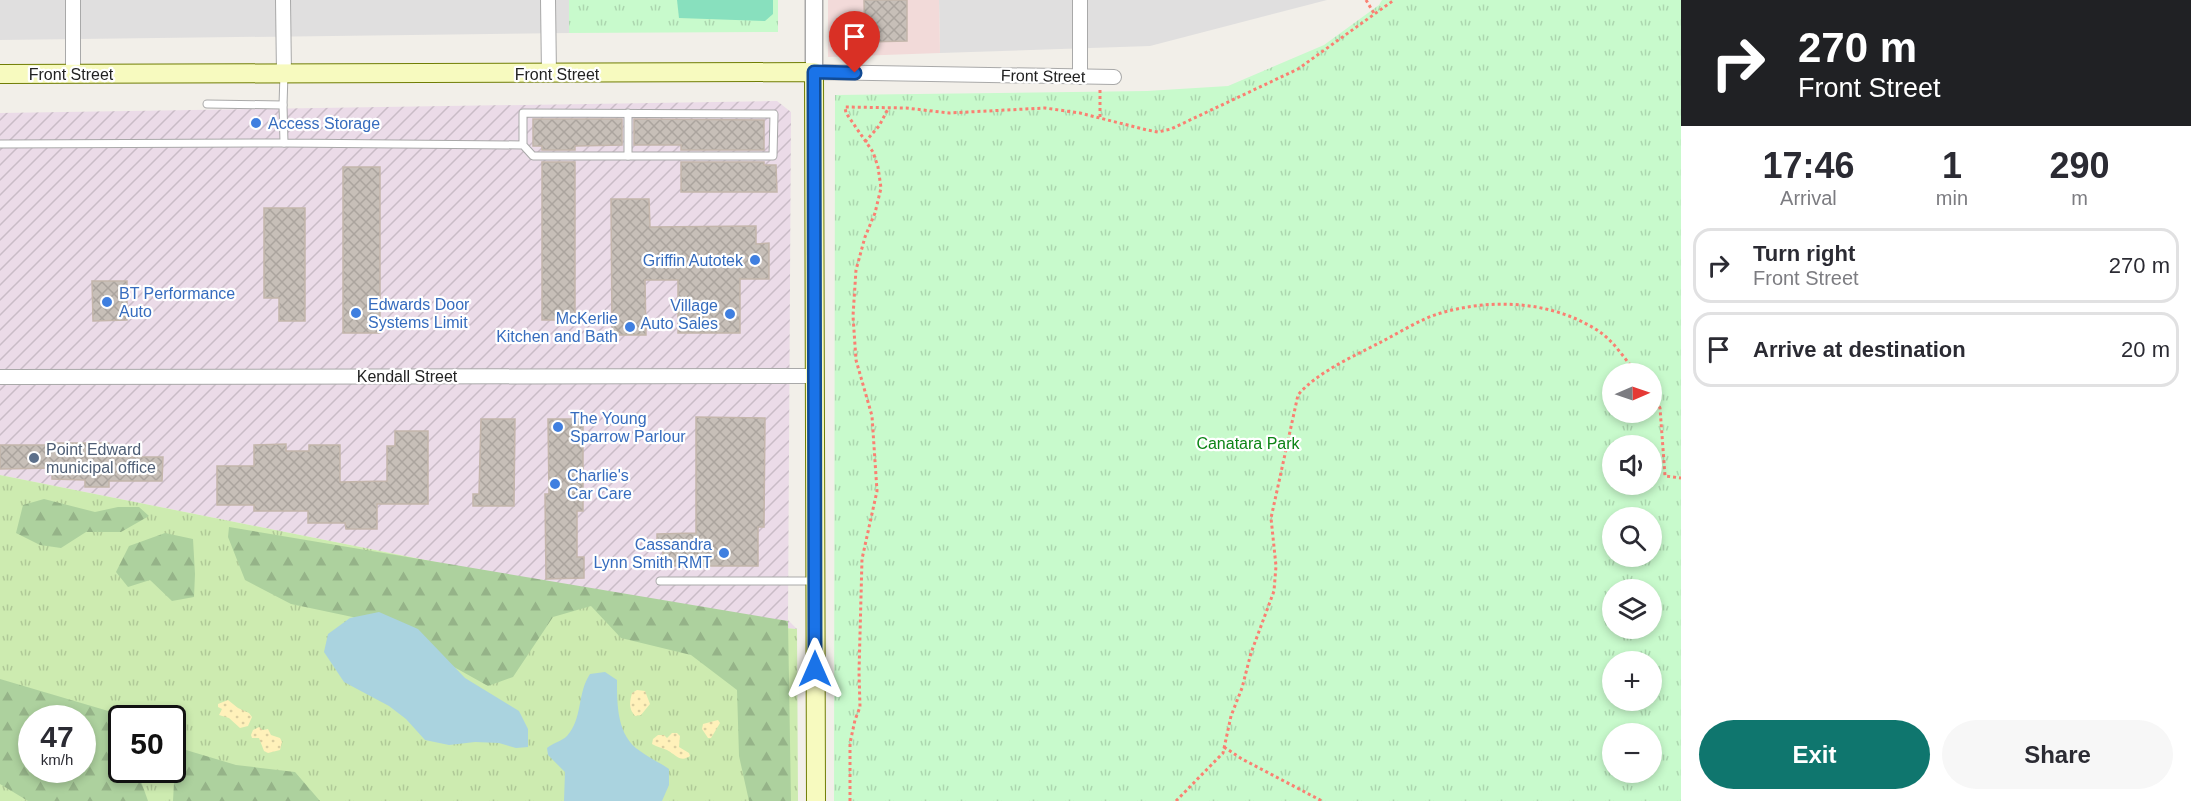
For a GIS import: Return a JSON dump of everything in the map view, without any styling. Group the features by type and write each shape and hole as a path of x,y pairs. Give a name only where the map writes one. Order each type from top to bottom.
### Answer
{"main road":[{"name":"Front Street","path":"0,74 814,72"},
{"path":"814,72 816,801"}],"street":[{"path":"73,0 73,74"},
{"path":"283,0 284,74"},
{"path":"548,0 549,74"},
{"path":"814,0 814,72"},
{"path":"1080,0 1080,77"},
{"name":"Front Street","path":"814,72 1114,77"},
{"name":"Kendall Street","path":"0,377 815,376"}],"lane":[{"path":"284,74 284,144"},
{"path":"207,104 283,105"},
{"path":"523,113 628,113 774,114 773,156 533,156 523,145 523,113"},
{"path":"628,113 628,156"},
{"path":"0,144 523,145"},
{"path":"660,581 815,581"}],"path":[{"path":"1366,0 1375,15"},
{"path":"850,801 849,743 860,707 861,690 859,672 862,559 877,491 875,438 867,393 855,360 856,270 881,188 873,152 846,113 845,107 949,113 1045,108 1100,117 1158,132 1171,129 1298,69 1394,0"},
{"path":"1100,90 1100,117"},
{"path":"865,142 879,126 888,108"},
{"path":"1176,801 1223,753 1231,716 1276,581 1271,518 1298,395 1307,384 1371,347 1439,313 1495,303 1536,307 1571,317 1598,330 1628,363"},
{"path":"1661,423 1665,476 1681,478"},
{"path":"1223,746 1242,759 1322,801"}],"shaded area":[{"path":"0,0 569,0 569,33 0,40"},
{"path":"828,0 939,0 940,53 828,57"},
{"path":"939,0 1327,0 1150,46 940,53"},
{"path":"777,101 791,112 788,620 797,629 750,625 0,475 0,113"}],"green space":[{"path":"569,0 778,0 778,32 569,33"},
{"path":"677,0 773,0 773,14 765,21 679,18"},
{"name":"Canatara Park","path":"1382,0 1681,0 1681,801 834,801 835,95 1147,91 1228,86 1324,45 1379,5"},
{"path":"0,475 750,625 797,629 798,801 0,801"},
{"path":"44,499 95,512 118,507 139,507 149,516 121,532 86,532 61,548 40,545 16,533 23,505"},
{"path":"229,527 788,621 791,801 749,801 739,756 737,690 691,655 621,638 591,606 553,617 513,677 488,686 362,619 291,604 245,580 228,537"},
{"path":"165,533 193,539 194,597 172,601 150,580 128,587 116,572 129,546"},
{"path":"0,679 88,705 18,705 18,783 96,783 96,707 108,711 108,783 142,783 148,801 28,801 0,784"},
{"path":"186,750 236,765 295,772 320,801 173,801 174,783 186,783"}],"sand":[{"path":"637,690 645,691 650,704 641,715 635,716 630,702 632,693"},
{"path":"228,700 249,713 252,717 248,726 240,728 229,718 219,715 222,709 218,707 218,704"},
{"path":"718,720 720,723 711,738 708,738 702,729 703,724"},
{"path":"259,727 263,730 268,729 271,735 280,738 282,742 280,750 268,753 264,751 259,738 252,738 253,730"},
{"path":"672,733 680,736 679,747 690,756 684,759 652,744 653,739 658,735 664,735 667,738"}],"water":[{"path":"379,612 418,629 465,678 519,711 528,729 528,747 516,748 499,743 475,742 449,745 425,740 406,719 389,706 344,682 324,652 328,634 350,618"},
{"path":"605,672 617,680 620,719 632,745 669,769 669,785 662,801 564,801 565,772 548,755 547,748 565,738 572,729 583,689 590,674"}],"building":[{"path":"864,0 907,0 907,41 865,42"},
{"path":"533,119 622,119 622,145 575,146 575,150 542,150 542,146 533,146"},
{"path":"634,119 764,120 764,150 681,150 681,145 634,145"},
{"path":"542,162 575,162 575,320 542,320"},
{"path":"681,162 764,162 764,165 776,165 777,192 681,192"},
{"path":"343,167 380,167 380,333 343,333"},
{"path":"611,199 649,199 650,227 756,226 756,244 769,243 769,279 740,279 740,333 678,333 678,280 645,280 646,335 612,335"},
{"path":"264,208 305,208 305,321 279,321 279,298 264,298"},
{"path":"92,281 127,281 127,320 93,321"},
{"path":"696,417 765,418 764,527 758,527 758,566 663,566 663,547 657,547 657,534 696,533"},
{"path":"481,419 515,419 514,506 473,506 473,494 479,494"},
{"path":"548,419 583,419 583,511 577,511 577,557 584,557 584,578 546,579 545,494 549,494"},
{"path":"395,431 428,431 428,504 377,504 377,529 346,529 345,523 308,523 308,511 254,511 254,505 217,505 217,466 254,466 254,445 286,444 286,451 309,451 309,445 340,445 340,482 387,481 387,446 395,446"},
{"path":"52,443 109,443 109,457 163,457 162,481 109,481 109,487 85,487 85,480 52,479 52,468 0,469 0,445 52,445"}],"place":[{"name":"Access Storage","path":"256,123"},
{"name":"Griffin Autotek","path":"755,260"},
{"name":"BT Performance Auto","path":"107,302"},
{"name":"Edwards Door Systems Limit","path":"356,313"},
{"name":"Village Auto Sales","path":"730,314"},
{"name":"McKerlie Kitchen and Bath","path":"630,327"},
{"name":"The Young Sparrow Parlour","path":"558,427"},
{"name":"Point Edward municipal office","path":"34,458"},
{"name":"Charlie's Car Care","path":"555,484"},
{"name":"Cassandra Lynn Smith RMT","path":"724,553"}],"route":[{"path":"815,669 814,72 855,73"}]}
